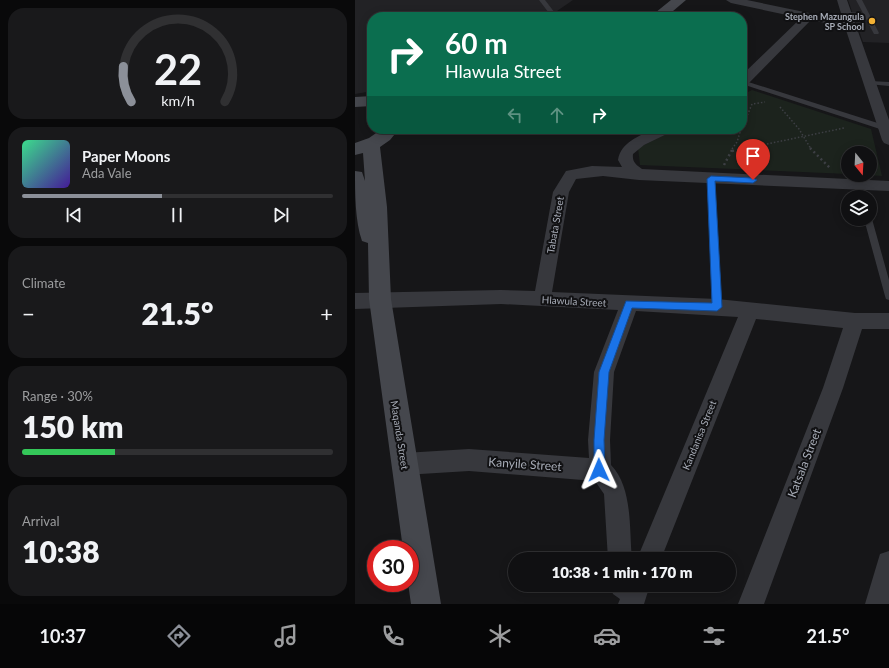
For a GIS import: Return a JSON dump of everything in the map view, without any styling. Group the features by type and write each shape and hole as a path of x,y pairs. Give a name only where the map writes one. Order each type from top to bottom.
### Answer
{"street":[{"path":"663,12 679,0"},
{"path":"731,0 808,17 849,19"},
{"path":"842,0 889,140"},
{"path":"747,77 808,17"},
{"path":"363,147 381,139 386,134"},
{"path":"639,175 629,169 626,162 626,152 630,147 656,134"},
{"name":"Maqanda Street","path":"363,147 360,183 378,266 367,300 404,464 425,604"},
{"name":"Tabata Street","path":"542,299 561,192 571,174 592,170 639,175 848,190"},
{"name":"Tabata Street","path":"866,190 889,186"},
{"name":"Hlawula Street","path":"367,300 501,297 717,307 855,321 889,321"},
{"path":"619,552 615,492 608,478 599,470 599,440 604,372 629,304"},
{"name":"Kandanisa Street","path":"652,552 750,311"},
{"name":"Katsala Street","path":"751,604 833,388 855,321"},
{"name":"Kanyile Street","path":"404,464 469,460 599,470"},
{"path":"878,604 889,562"}],"lane":[{"path":"542,0 551,12"},
{"path":"859,0 865,15 872,23 876,33"},
{"path":"849,19 865,15"},
{"path":"870,83 889,84"},
{"path":"747,84 885,128"},
{"path":"711,179 717,307"},
{"path":"870,226 889,296"}],"path":[{"path":"747,116 752,104 771,101"},
{"path":"777,103 799,129 801,137 835,174"},
{"path":"732,150 848,127"},
{"path":"724,169 725,159 738,141 740,134"}],"shaded area":[{"path":"355,0 573,0 557,11 558,12 367,12 367,92 355,94"},
{"name":"Stephen Mazungula SP School","path":"848,0 889,0 889,43 863,42"},
{"path":"752,90 871,129 875,146 841,146 841,174 640,165 638,148 666,134 747,134 747,92"},
{"path":"877,155 882,176 877,176"}],"place":[{"name":"Stephen Mazungula SP School","path":"872,21"}],"route":[{"path":"599,470 599,440 604,372 629,304 717,307 711,179 753,180"}]}
